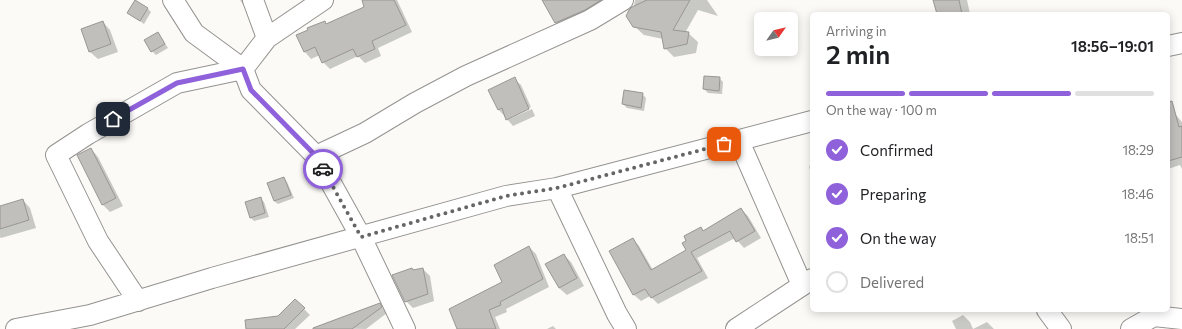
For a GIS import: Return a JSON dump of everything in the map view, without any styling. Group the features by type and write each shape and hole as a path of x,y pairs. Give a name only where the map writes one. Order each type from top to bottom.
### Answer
{"street":[{"path":"173,0 194,33 243,69 251,90 316,156 361,237 405,329"},
{"path":"253,0 267,38"},
{"path":"138,301 98,241 56,155 88,134 177,83 243,69 267,38 322,0"},
{"path":"316,156 365,133 415,103 466,76 590,20 623,0"},
{"path":"1170,46 1182,43"},
{"path":"16,329 90,316 212,278 506,196 557,188 810,122"},
{"path":"736,329 807,282 739,141"},
{"path":"557,188 617,314 626,329"},
{"path":"1048,312 1061,329"},
{"path":"1131,329 1154,316 1182,320"}],"building":[{"path":"135,0 148,8 140,21 127,13"},
{"path":"362,0 394,0 406,25 372,41 375,49 357,57 353,49 322,63 315,47 304,52 296,35 308,30 307,28 325,21 326,24 364,7"},
{"path":"542,0 601,0 585,10 555,23"},
{"path":"647,0 690,0 673,30 689,32 687,44 664,49 661,32 633,27 626,16 629,10"},
{"path":"933,0 959,0 962,12 936,12"},
{"path":"103,21 111,44 89,52 81,29"},
{"path":"158,32 165,44 151,52 144,40"},
{"path":"704,76 720,77 719,91 703,89"},
{"path":"515,77 529,109 506,120 502,108 498,110 488,90"},
{"path":"624,90 643,93 641,108 622,104"},
{"path":"1172,101 1179,127 1182,126 1182,157 1170,160 1170,102"},
{"path":"91,148 116,198 102,205 77,155"},
{"path":"284,177 291,195 274,201 267,183"},
{"path":"261,197 265,213 250,218 245,202"},
{"path":"23,199 29,220 0,229 0,206"},
{"path":"741,208 755,231 736,242 730,231 691,252 702,271 651,298 645,289 633,295 609,251 633,238 651,270 686,250 682,243 686,241 684,236 701,227 703,231"},
{"path":"529,246 543,279 500,302 501,305 489,310 496,329 457,329 449,309 502,282 494,265"},
{"path":"564,254 577,278 559,288 545,264"},
{"path":"412,268 413,270 423,268 428,294 405,302 392,275"},
{"path":"295,299 305,308 284,329 246,329 245,320 278,316"},
{"path":"380,303 382,307 352,329 313,329 313,328"}],"way so far":[{"path":"323,169 361,237 506,196 557,188 724,144"}],"route":[{"path":"113,119 177,83 243,69 251,90 316,156 323,169"}]}
